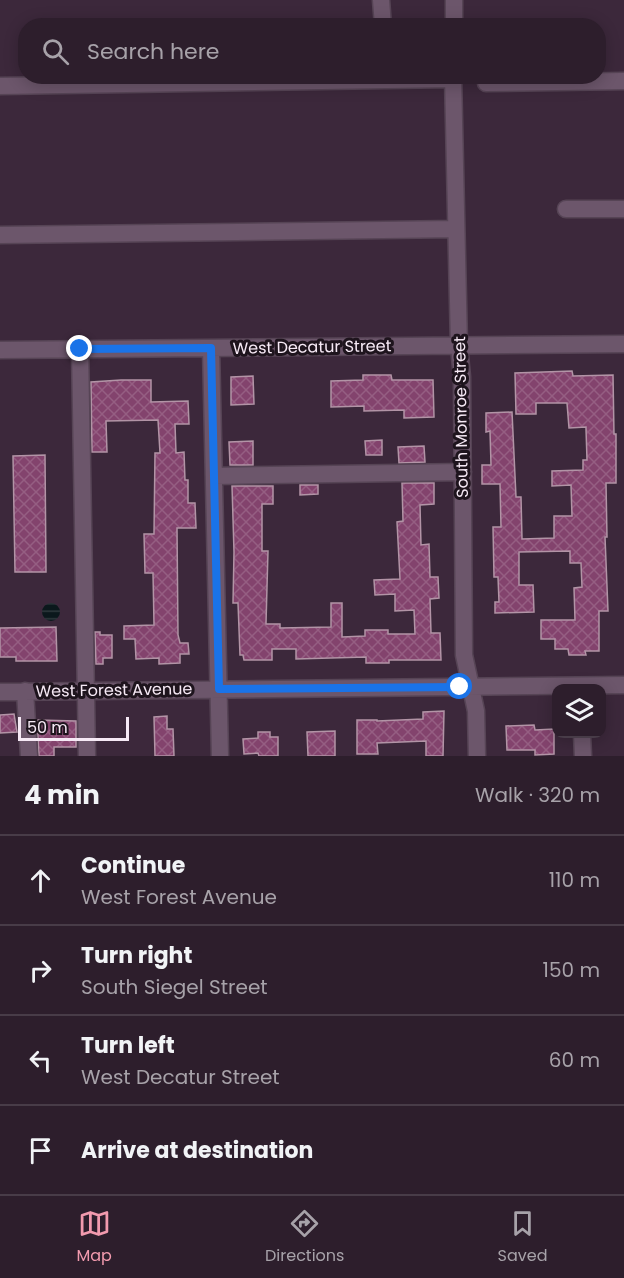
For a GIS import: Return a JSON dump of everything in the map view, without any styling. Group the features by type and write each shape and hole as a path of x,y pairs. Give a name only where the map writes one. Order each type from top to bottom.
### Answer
{"street":[{"path":"381,0 382,18"},
{"path":"454,0 454,18"},
{"path":"606,81 624,81"},
{"path":"0,86 96,84"},
{"name":"South Monroe Street","path":"453,84 459,346 462,377 464,655 476,711 477,756"},
{"path":"566,209 624,209"},
{"path":"0,236 456,229"},
{"name":"West Decatur Street","path":"0,350 624,344"},
{"path":"211,348 220,756"},
{"path":"80,349 87,756"},
{"path":"214,476 463,472"},
{"name":"West Forest Avenue","path":"606,685 624,684"},
{"name":"West Forest Avenue","path":"0,692 552,687"},
{"path":"26,691 29,756"},
{"path":"582,738 583,756"}],"shaded area":[{"path":"51,603 57,606 60,612 57,618 51,621 45,618 42,612 45,606"}],"building":[{"path":"572,371 573,376 613,375 614,434 616,434 616,483 606,483 607,537 605,537 608,611 599,611 599,651 585,651 586,655 569,655 568,649 555,649 555,639 541,639 541,620 575,620 574,588 582,587 581,563 570,563 570,551 519,552 519,585 533,585 534,612 495,613 495,602 499,602 498,577 494,577 493,527 501,527 500,484 482,484 482,465 491,465 490,431 486,432 486,413 512,412 516,497 521,497 522,539 554,538 554,516 572,516 571,485 552,486 552,471 583,470 583,460 587,460 586,427 569,428 567,403 536,403 536,414 516,414 515,373"},
{"path":"363,375 391,375 392,380 433,380 434,417 404,418 404,410 364,411 364,406 331,407 331,381 363,380"},
{"path":"253,376 254,404 231,405 231,377"},
{"path":"151,380 151,402 188,401 189,424 175,424 176,453 184,452 188,503 195,503 196,528 177,528 178,635 180,643 188,643 189,654 180,654 180,663 159,664 159,658 136,659 135,639 124,639 124,626 154,625 153,573 145,573 144,534 154,534 155,453 160,453 158,420 106,421 107,452 92,452 91,382"},
{"path":"382,440 382,455 366,455 365,441"},
{"path":"253,441 253,465 230,465 229,442"},
{"path":"424,446 425,462 399,463 398,447"},
{"path":"45,455 46,572 15,572 13,456"},
{"path":"402,483 434,483 434,504 420,505 421,545 429,544 430,577 438,577 439,598 430,599 431,633 440,633 441,660 389,660 389,663 366,663 366,657 296,659 296,649 272,649 272,660 244,660 243,655 240,655 238,603 233,603 232,486 273,486 273,504 262,504 262,551 268,551 266,624 280,624 280,628 331,627 331,603 342,603 342,637 365,636 365,630 388,630 388,634 415,634 414,610 395,611 395,594 375,595 374,580 400,579 397,522 403,521"},
{"path":"300,485 318,485 318,494 300,495"},
{"path":"56,627 57,661 16,661 16,657 0,657 0,628"},
{"path":"95,632 100,632 100,635 112,635 112,658 103,658 103,664 96,664"},
{"path":"444,711 443,756 426,756 426,741 377,743 378,754 357,754 357,720 423,719 423,712"},
{"path":"14,714 17,732 0,733 0,715"},
{"path":"167,716 167,729 173,729 174,756 155,756 154,717"},
{"path":"37,720 76,721 76,747 54,747 54,756 39,756"},
{"path":"534,725 535,730 552,729 554,754 535,755 535,750 507,750 506,726"},
{"path":"335,731 335,756 308,756 307,732"},
{"path":"258,732 270,732 270,737 278,737 278,756 259,756 258,753 244,754 243,739 258,738"}],"route":[{"path":"80,349 211,348 219,689 460,687"}]}
